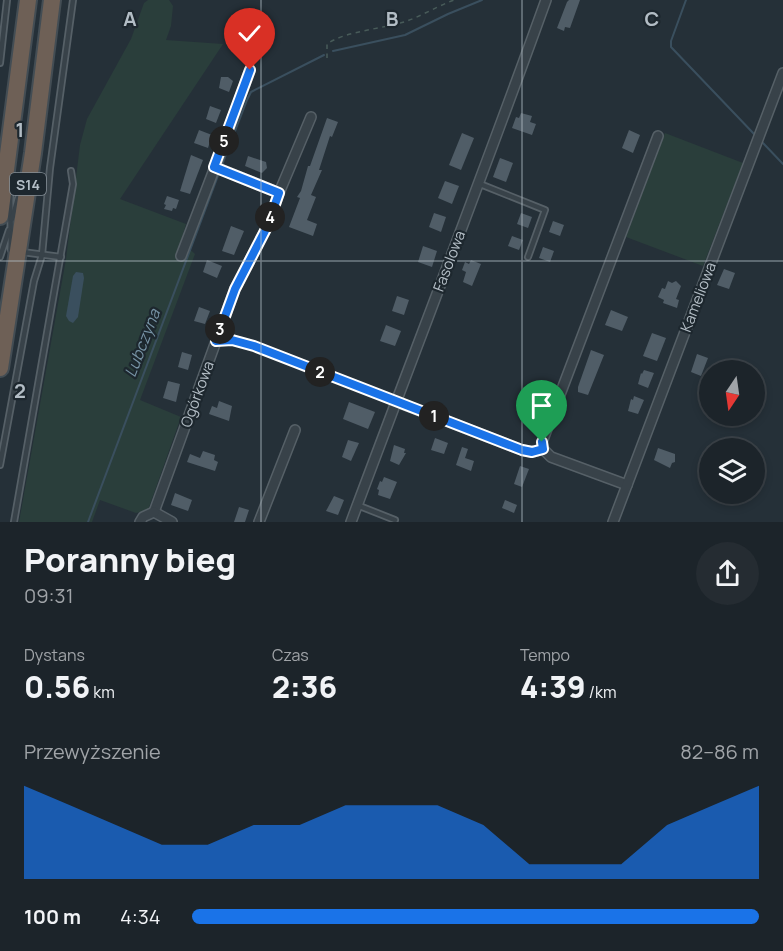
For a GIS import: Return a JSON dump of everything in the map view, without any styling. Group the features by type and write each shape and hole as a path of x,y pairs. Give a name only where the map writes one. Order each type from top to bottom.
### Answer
{"highway":[{"name":"S14","path":"5,220 10,150 28,0"},
{"name":"S14","path":"0,368 33,153 52,0"}],"street":[{"name":"Fasolowa","path":"351,522 480,184 546,0"},
{"path":"181,256 250,70"},
{"name":"Kameliowa","path":"613,522 783,73"},
{"name":"Ogórkowa","path":"154,512 235,289 267,227 310,117"},
{"path":"627,485 552,457 543,449 542,442 658,136"},
{"path":"214,167 279,193"},
{"path":"397,402 522,450 532,452 543,449"},
{"path":"259,522 295,430"},
{"path":"140,522 143,517 154,512 172,522"}],"lane":[{"path":"0,63 6,0"},
{"path":"0,465 34,281 42,255 50,168 73,0"},
{"path":"0,257 5,220 33,153"},
{"path":"14,522 73,184 71,171"},
{"path":"480,184 545,210 528,257"},
{"path":"5,220 11,298"},
{"path":"18,251 61,257"},
{"path":"357,505 395,520"}],"path":[{"path":"327,58 327,44 336,37 376,30 408,20 454,0"},
{"path":"216,341 232,340 254,346 397,402"}],"green space":[{"path":"148,0 169,0 173,6 171,26 166,40 223,44 120,199 186,224 181,241 195,254 140,400 181,417 148,510 136,513 100,500 92,522 19,522 66,259 80,145 87,119 131,39 144,3"},
{"path":"665,133 743,163 703,266 626,237"}],"water":[{"path":"76,272 83,273 84,278 78,317 73,323 66,316 73,276"}],"building":[{"path":"569,0 580,0 570,28 565,27 564,31 557,28"},
{"path":"235,39 245,43 241,54 231,50"},
{"path":"221,77 228,77 233,81 229,92 219,88"},
{"path":"210,106 221,110 216,123 206,119"},
{"path":"521,113 532,116 530,122 536,124 532,135 512,128 516,117 519,118"},
{"path":"327,118 338,122 332,137 330,136 319,170 322,170 311,195 316,197 307,220 317,224 313,236 289,227 300,198 297,197"},
{"path":"199,130 212,135 208,148 194,143"},
{"path":"629,130 640,135 633,153 622,148"},
{"path":"462,133 474,138 461,170 449,165"},
{"path":"191,155 203,160 190,194 180,191"},
{"path":"248,156 266,162 267,168 262,173 245,166"},
{"path":"500,158 513,163 506,182 493,177"},
{"path":"445,181 459,186 452,204 438,198"},
{"path":"167,196 179,200 176,209 173,208 172,211 164,209"},
{"path":"434,213 446,217 441,232 429,227"},
{"path":"521,213 532,217 528,228 517,224"},
{"path":"553,221 564,225 560,236 549,232"},
{"path":"231,226 244,231 234,255 222,251"},
{"path":"512,236 523,240 519,250 508,246"},
{"path":"423,246 437,251 432,267 418,262"},
{"path":"543,247 554,251 550,262 539,258"},
{"path":"207,260 222,266 217,278 203,272"},
{"path":"471,260 481,264 472,286 463,282 466,272 462,270 465,262 469,264"},
{"path":"724,269 735,273 729,289 717,285"},
{"path":"668,281 672,283 676,281 681,286 676,299 679,300 677,308 663,303 664,300 658,297"},
{"path":"397,296 409,300 404,315 392,311"},
{"path":"199,307 210,311 205,324 194,321"},
{"path":"611,310 628,317 622,331 605,325"},
{"path":"386,325 401,331 395,346 380,341"},
{"path":"652,333 666,338 657,361 643,356"},
{"path":"591,350 604,355 588,395 578,392 578,387"},
{"path":"182,352 192,355 188,370 178,367"},
{"path":"697,354 708,358 699,360 699,375 691,372"},
{"path":"644,370 654,373 648,388 638,384"},
{"path":"168,381 180,384 176,402 163,398"},
{"path":"533,385 545,390 539,407 527,402"},
{"path":"634,396 644,400 638,414 628,411"},
{"path":"219,401 232,406 229,421 209,414 212,406 217,408"},
{"path":"349,402 375,412 368,429 343,419"},
{"path":"435,438 448,443 444,454 431,450"},
{"path":"348,440 359,443 351,461 342,457"},
{"path":"394,445 405,449 404,453 406,453 399,465 390,461"},
{"path":"462,447 468,449 465,458 474,461 471,471 456,465"},
{"path":"658,448 675,454 675,462 670,468 654,460"},
{"path":"203,451 215,455 214,460 218,462 215,471 187,462 190,454 200,458"},
{"path":"520,466 529,469 522,487 514,484"},
{"path":"384,477 397,482 390,499 378,495 379,490 377,489"},
{"path":"175,493 192,500 188,511 171,505"},
{"path":"334,496 344,500 338,515 326,511"},
{"path":"505,500 517,505 514,513 502,508"},
{"path":"239,507 249,510 245,522 234,522"}],"waterway":[{"name":"Lubczyna","path":"333,51 405,35 482,0"},
{"path":"686,0 671,41 671,47 755,135"},
{"name":"Lubczyna","path":"222,165 251,92 324,55"},
{"path":"763,143 783,164"},
{"name":"Lubczyna","path":"88,522 219,173"}],"route":[{"path":"250,70 214,167 279,193 267,227 235,289 216,341 232,340 254,346 522,450 532,452 543,449 542,442"}]}
